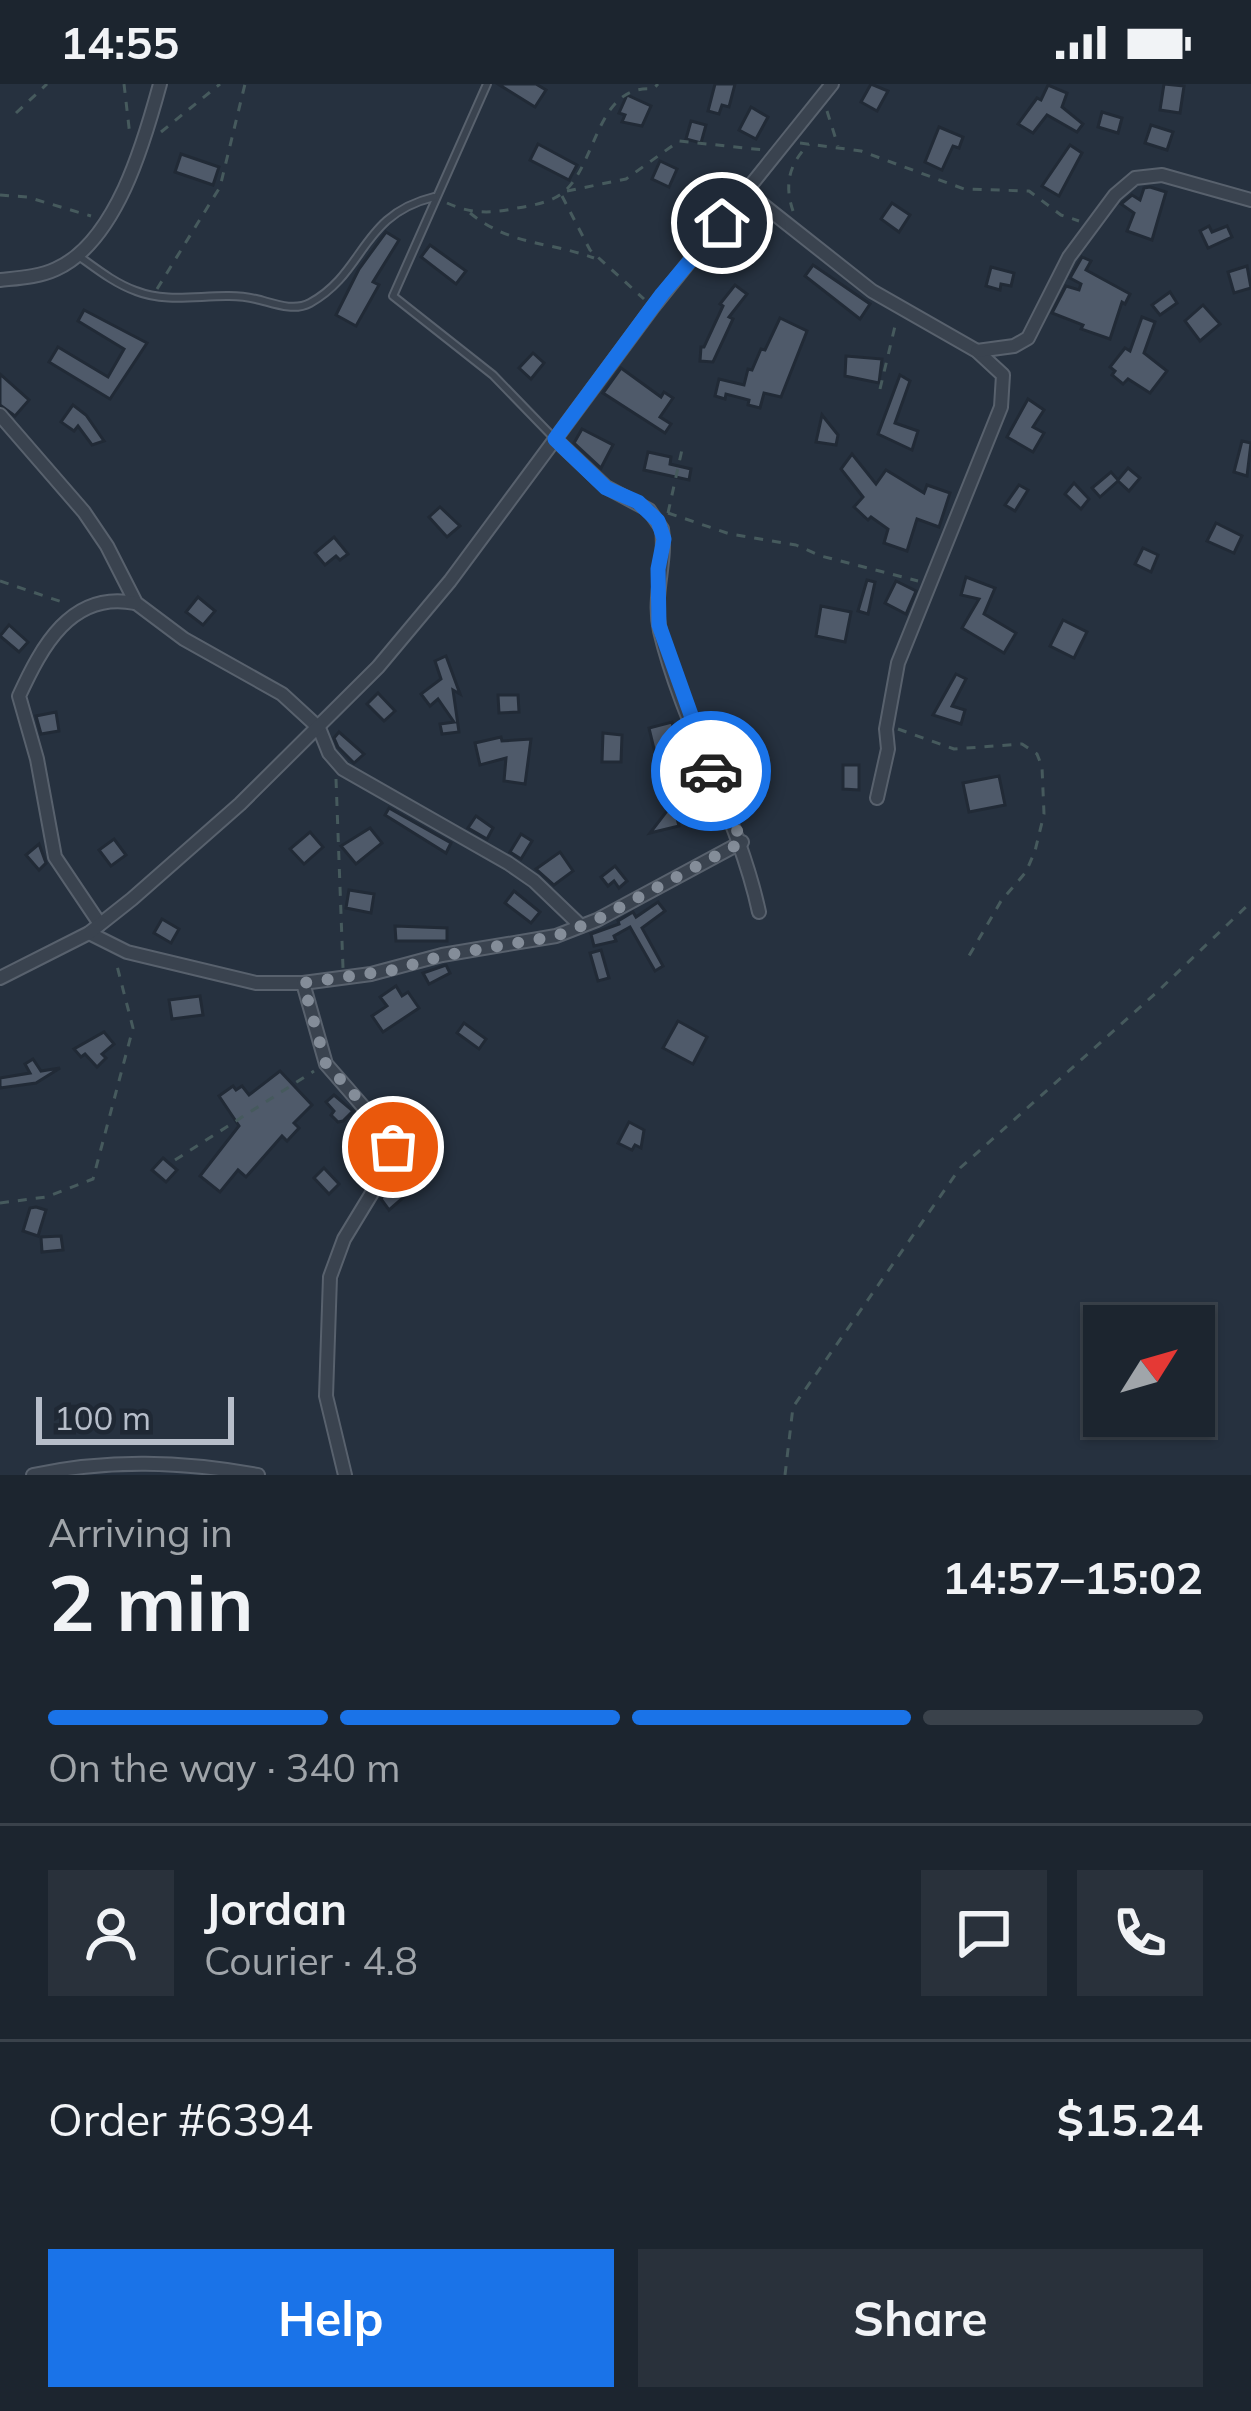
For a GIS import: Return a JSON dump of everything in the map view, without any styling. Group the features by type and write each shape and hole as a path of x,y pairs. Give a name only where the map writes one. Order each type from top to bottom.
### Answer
{"street":[{"path":"0,280 54,270 78,256 107,221 135,160 160,84"},
{"path":"0,978 94,928 240,804 411,630 653,307 832,84"},
{"path":"976,351 1014,346 1028,338 1060,271 1124,185 1148,176 1179,178 1251,200"},
{"path":"748,193 847,272 976,351 1003,375 1004,390 898,663 889,748 877,799"},
{"path":"0,415 84,512 136,603 184,639 271,685 319,728 335,762 353,776 508,863 581,926"},
{"path":"555,439 606,488 649,510 662,529 657,600 668,657 742,842 759,911"},
{"path":"136,603 111,601 81,610 47,640 20,691 19,703 37,759 55,856 94,928 112,947 256,983 303,983 393,970 442,956 531,942 581,926 742,842"},
{"path":"303,983 326,1064 374,1118 394,1155 344,1239 330,1277 326,1396 345,1475"},
{"path":"33,1475 71,1466 128,1462 258,1475"}],"lane":[{"path":"487,84 393,296 493,375 555,439"},
{"path":"78,256 108,277 153,296 225,295 299,307 324,293 396,210 434,197"}],"path":[{"path":"16,112 47,84"},
{"path":"124,84 135,160"},
{"path":"135,160 220,84"},
{"path":"153,296 220,187 245,84"},
{"path":"563,193 600,125 622,96 658,84"},
{"path":"821,98 838,146"},
{"path":"469,212 515,208 626,178 679,141 783,148 811,143 838,146 885,158 964,189 1029,191 1069,219 1100,218"},
{"path":"794,213 788,177 811,143"},
{"path":"563,193 585,243 653,307"},
{"path":"0,195 27,196 107,221"},
{"path":"434,197 469,212 508,238 598,259"},
{"path":"880,389 900,308"},
{"path":"668,513 683,445"},
{"path":"638,502 730,534 796,545 928,584"},
{"path":"0,581 39,591 81,610"},
{"path":"889,719 904,733 942,747 1022,744 1037,754 1042,767 1044,814 1029,866 992,915 966,961"},
{"path":"335,762 343,975"},
{"path":"785,1475 793,1407 960,1168 1251,902"},
{"path":"0,1203 46,1198 93,1179 133,1028 112,947"},
{"path":"175,1160 326,1064"}],"building":[{"path":"498,84 536,84 546,90 535,107"},
{"path":"715,84 735,84 729,107 722,105 719,114 708,111"},
{"path":"871,84 888,91 877,111 861,102"},
{"path":"1164,84 1184,86 1180,113 1160,110"},
{"path":"1048,85 1067,93 1062,107 1083,124 1077,132 1047,115 1033,133 1018,124"},
{"path":"627,95 651,106 642,126 622,122 625,115 619,113"},
{"path":"751,107 768,117 756,139 739,130"},
{"path":"1102,112 1122,118 1118,133 1098,127"},
{"path":"691,121 706,125 701,143 686,139"},
{"path":"1151,125 1173,132 1167,150 1145,143"},
{"path":"939,127 963,137 959,148 953,146 942,170 925,162"},
{"path":"538,144 577,165 569,180 530,160"},
{"path":"1070,145 1082,153 1059,196 1042,186"},
{"path":"181,154 219,167 213,185 175,172"},
{"path":"660,161 677,169 669,187 652,179"},
{"path":"1144,188 1166,192 1152,240 1127,231 1134,213 1121,204 1132,195 1140,200"},
{"path":"892,203 910,215 899,232 881,219"},
{"path":"1209,226 1212,232 1227,226 1232,237 1208,248 1200,231"},
{"path":"386,232 399,240 373,282 379,285 356,326 336,315 359,269"},
{"path":"430,245 466,271 456,284 421,257"},
{"path":"1082,257 1091,261 1086,270 1130,294 1122,302 1110,339 1052,313 1066,286 1079,290 1081,284 1070,278"},
{"path":"813,265 870,304 860,319 805,276"},
{"path":"1247,266 1251,288 1234,293 1228,272"},
{"path":"991,267 1014,273 1011,286 1001,284 1000,290 986,286"},
{"path":"735,285 747,294 729,317 733,319 713,362 700,361 701,347 720,304"},
{"path":"1170,292 1177,303 1160,315 1152,305"},
{"path":"1203,305 1220,324 1200,341 1185,321"},
{"path":"84,310 147,343 110,399 49,362 58,347 108,377 124,349 78,321"},
{"path":"1142,317 1155,322 1144,353 1167,371 1150,393 1128,379 1123,384 1110,367 1125,348 1130,351"},
{"path":"780,318 807,331 781,397 764,393 760,408 748,405 749,400 715,396 719,379 744,385 748,369 752,370 761,349 765,350"},
{"path":"533,353 544,363 531,379 519,368"},
{"path":"846,356 882,359 879,383 845,376"},
{"path":"621,368 661,397 664,392 673,398 660,417 671,424 665,433 603,393"},
{"path":"0,374 29,400 15,416 0,405"},
{"path":"900,375 910,381 895,423 918,431 912,450 878,434"},
{"path":"1028,399 1044,410 1033,427 1044,433 1033,452 1007,437"},
{"path":"73,405 104,441 92,445 78,426 74,431 61,422"},
{"path":"822,415 838,435 836,445 816,442"},
{"path":"582,429 613,445 601,468 574,443"},
{"path":"1242,441 1251,443 1247,476 1234,472"},
{"path":"648,452 671,457 670,464 691,469 689,480 644,470"},
{"path":"852,454 876,484 886,470 924,493 927,485 950,493 939,527 917,519 907,551 884,543 888,529 854,507 863,497 841,469"},
{"path":"1128,468 1140,478 1129,491 1118,481 1100,497 1092,488 1111,472 1118,480"},
{"path":"1074,483 1089,499 1081,509 1065,494"},
{"path":"1019,485 1028,490 1015,511 1005,505"},
{"path":"440,507 460,526 447,537 429,517"},
{"path":"1216,523 1242,536 1234,553 1207,541"},
{"path":"334,537 348,554 325,565 315,553"},
{"path":"1143,548 1158,555 1151,572 1135,564"},
{"path":"966,577 995,588 984,614 1016,633 1004,653 962,628 979,599 961,595"},
{"path":"867,580 875,582 868,614 858,611"},
{"path":"896,581 916,591 906,614 885,603"},
{"path":"198,597 215,611 203,625 186,612"},
{"path":"821,606 851,612 845,642 816,636"},
{"path":"1063,620 1087,632 1074,658 1050,646"},
{"path":"9,625 28,642 19,652 0,636"},
{"path":"446,656 460,694 453,690 459,732 442,734 440,724 454,722 438,699 430,706 421,694 441,679 435,661"},
{"path":"956,674 966,679 952,706 965,710 961,724 933,715"},
{"path":"378,693 395,711 384,721 367,704"},
{"path":"498,695 518,695 519,712 499,713"},
{"path":"56,712 59,731 41,734 36,716"},
{"path":"672,722 679,752 656,757 649,728"},
{"path":"339,732 364,754 354,763 338,747 334,738"},
{"path":"603,733 622,735 621,762 602,762"},
{"path":"501,737 502,741 531,739 525,784 504,781 506,758 480,765 475,743"},
{"path":"843,765 859,765 859,790 843,789"},
{"path":"999,776 1005,805 969,812 963,783"},
{"path":"673,803 679,826 650,833"},
{"path":"389,808 451,843 446,853 385,815"},
{"path":"476,816 493,828 487,839 468,828"},
{"path":"370,828 382,843 356,864 341,846"},
{"path":"310,832 323,847 304,864 290,849"},
{"path":"521,834 532,841 521,859 510,852"},
{"path":"114,839 126,855 111,866 99,850"},
{"path":"39,844 46,863 39,870 26,855"},
{"path":"560,852 573,871 554,885 536,869"},
{"path":"615,866 627,881 619,888 614,881 608,886 601,877"},
{"path":"349,890 374,894 371,913 346,908"},
{"path":"514,891 540,912 531,923 505,903"},
{"path":"658,902 665,911 642,928 663,966 655,971 630,927 614,936 616,941 594,946 591,934 619,924 633,912 636,917"},
{"path":"162,919 179,929 171,943 154,933"},
{"path":"395,926 447,928 447,941 396,941"},
{"path":"601,950 609,978 598,981 590,953"},
{"path":"446,965 450,973 429,984 423,973"},
{"path":"396,986 402,996 408,992 419,1008 383,1032 372,1016 387,1006 380,997"},
{"path":"200,996 203,1015 172,1019 169,1000"},
{"path":"678,1021 707,1037 693,1064 663,1048"},
{"path":"464,1023 486,1039 479,1049 457,1033"},
{"path":"104,1032 114,1044 102,1054 106,1058 97,1067 74,1049"},
{"path":"33,1059 41,1071 60,1068 36,1083 0,1088 0,1078 30,1073 25,1064"},
{"path":"280,1071 312,1105 294,1123 299,1128 287,1141 282,1136 246,1177 238,1170 220,1192 200,1176 239,1126 219,1096 233,1086 236,1090 242,1086 249,1095"},
{"path":"334,1095 353,1111 343,1121 331,1115 334,1111 326,1102"},
{"path":"417,1112 433,1132 415,1143 407,1132 414,1127 408,1119"},
{"path":"629,1122 644,1130 641,1148 635,1145 632,1150 618,1143"},
{"path":"163,1158 177,1170 166,1182 152,1170"},
{"path":"324,1168 339,1184 329,1194 314,1178"},
{"path":"391,1182 404,1197 389,1210 381,1199"},
{"path":"30,1208 46,1210 38,1236 23,1231"},
{"path":"61,1236 63,1250 42,1252 41,1237"}],"way so far":[{"path":"393,1147 363,1104 326,1064 303,983 393,970 442,956 556,936 677,878 742,842 711,771"}],"route":[{"path":"711,771 659,625 662,529 649,510 606,488 555,439 662,294 722,223"}]}
